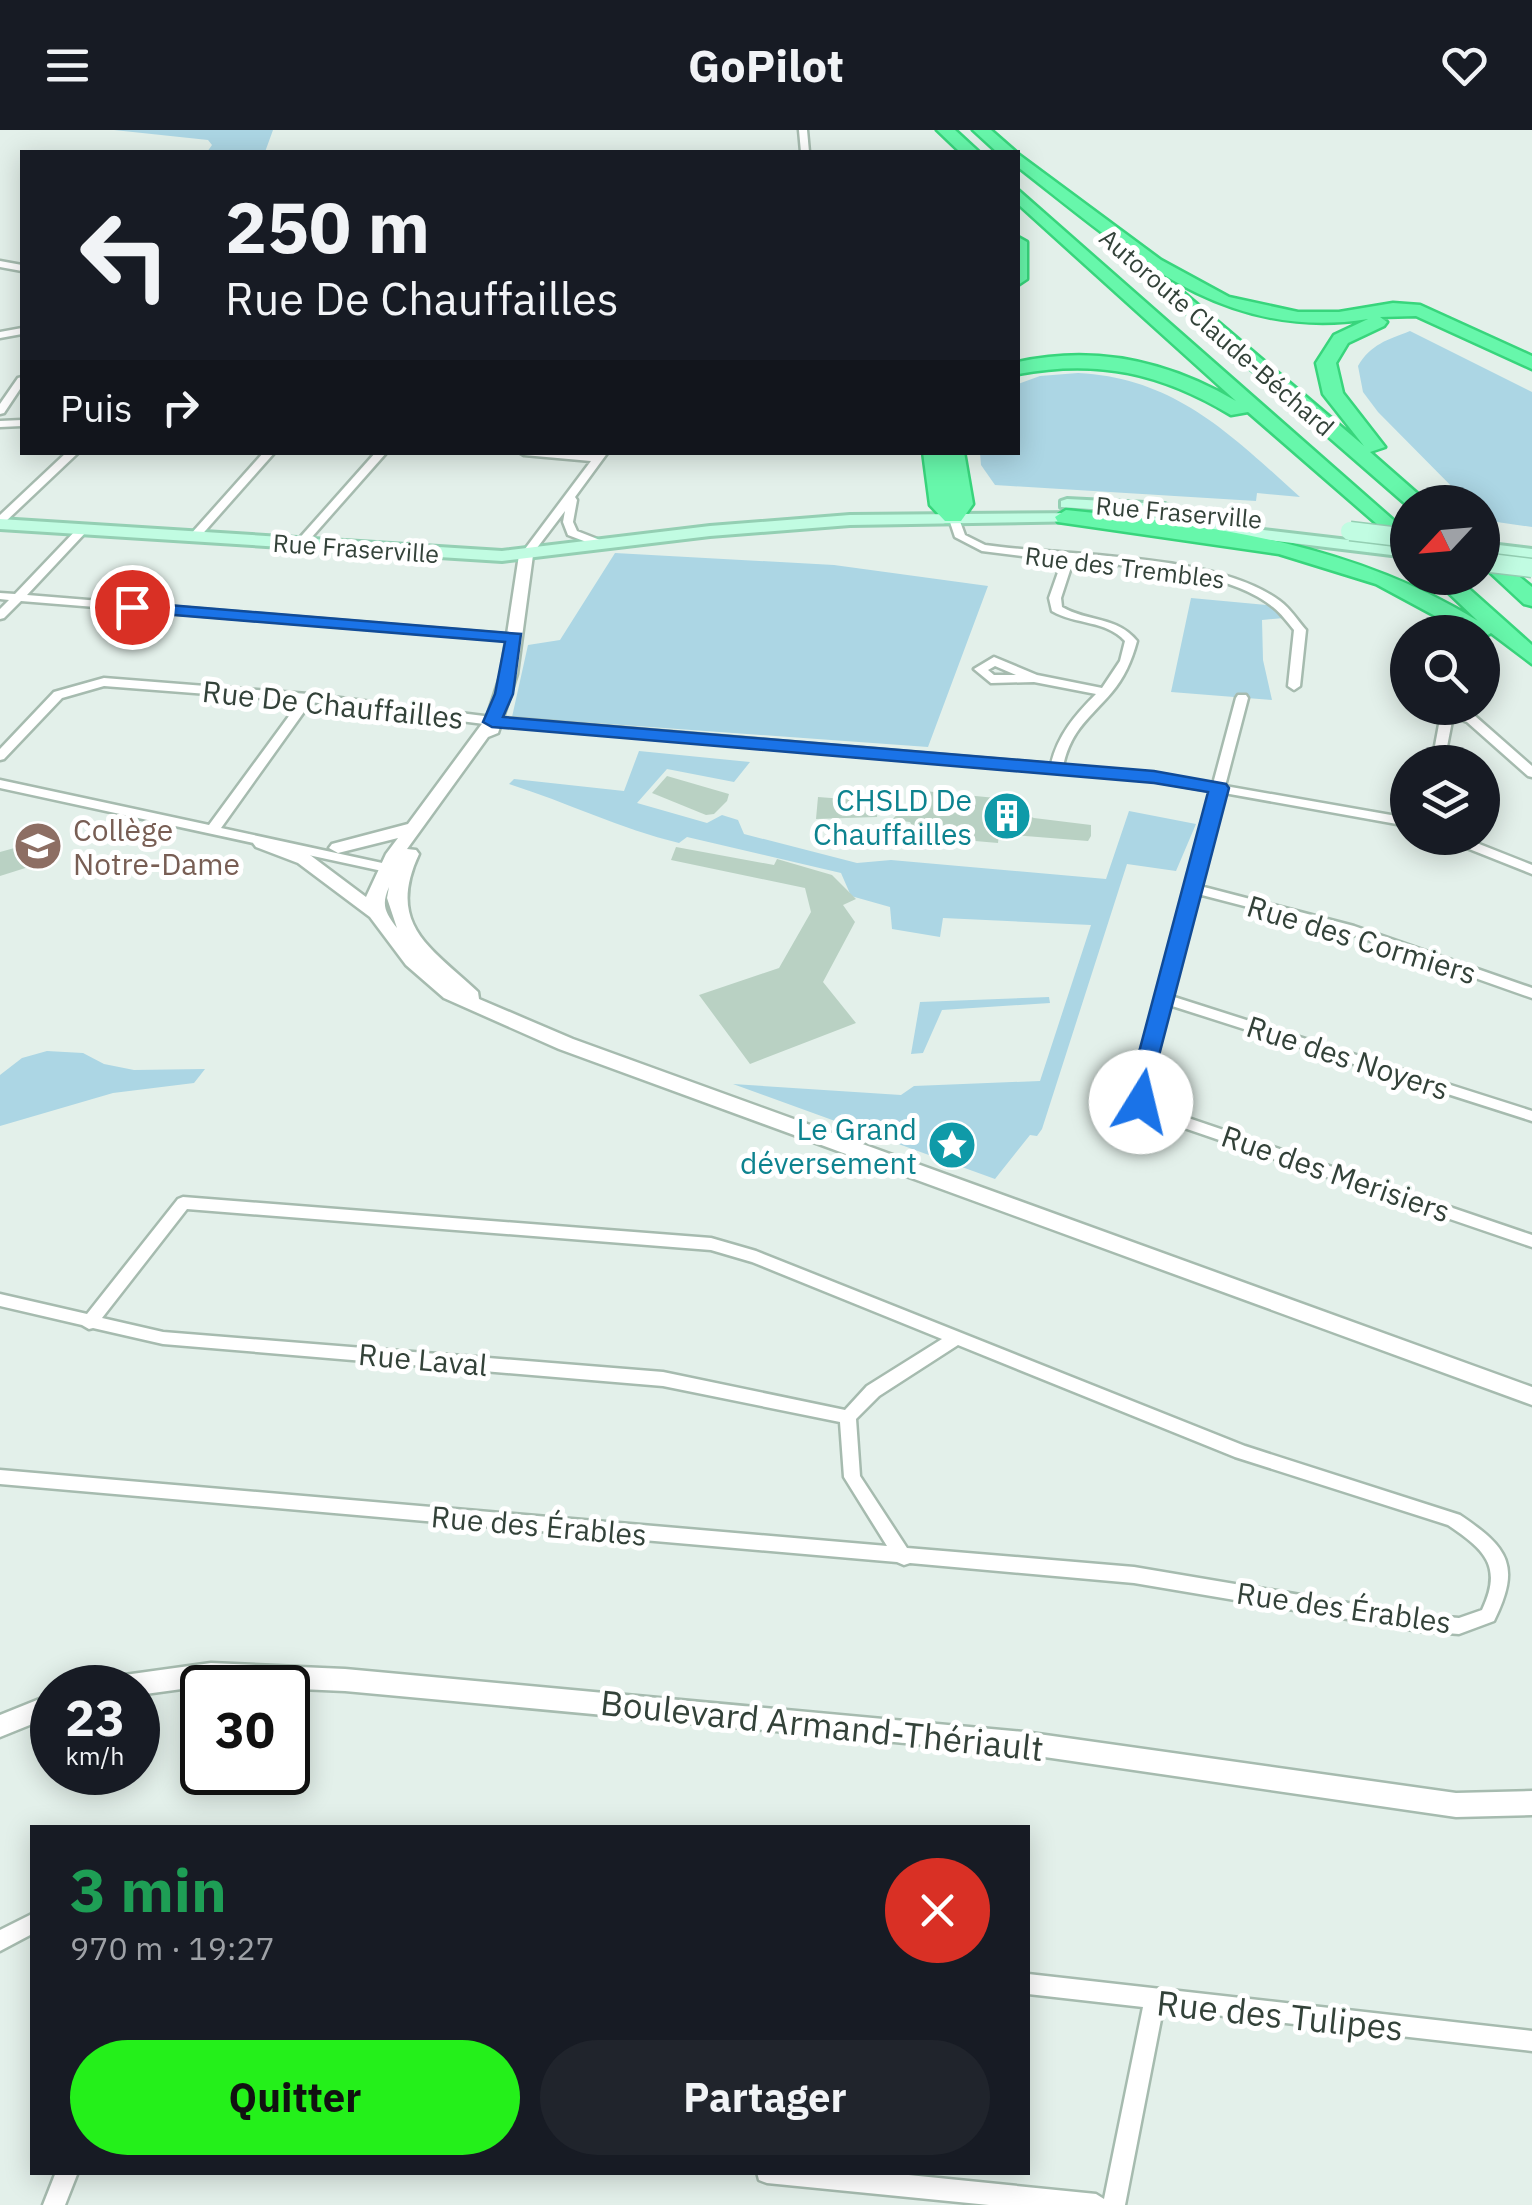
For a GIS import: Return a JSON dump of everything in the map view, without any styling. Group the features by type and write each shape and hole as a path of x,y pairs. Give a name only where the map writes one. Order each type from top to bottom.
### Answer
{"highway":[{"path":"942,130 957,150"},
{"path":"942,130 967,150"},
{"path":"982,131 1006,150"},
{"path":"1020,162 1154,264 1223,301 1298,318 1339,318 1393,309 1420,311 1532,363"},
{"name":"Autoroute Claude-Béchard","path":"1020,162 1396,485"},
{"name":"Autoroute Claude-Béchard","path":"1020,197 1390,530"},
{"path":"1413,485 1339,404 1326,371 1334,346 1368,325 1411,314 1532,372"},
{"path":"1020,368 1056,360 1104,360 1149,368 1200,388 1257,425 1390,532"},
{"path":"934,455 952,508"},
{"path":"952,508 954,455"},
{"path":"1066,517 1216,534 1326,558 1410,589 1452,615"},
{"path":"1500,571 1532,600"},
{"path":"1462,595 1532,657"},
{"path":"1500,648 1532,673"}],"main road":[{"name":"Rue Fraserville","path":"952,508 1204,525 1366,547 1390,546"},
{"name":"Rue Fraserville","path":"0,523 526,555 710,531 952,508 1160,509 1350,531 1390,541"},
{"path":"1500,560 1532,568"}],"street":[{"path":"0,411 20,383"},
{"path":"0,523 71,455"},
{"path":"194,537 267,455"},
{"path":"300,544 379,455"},
{"path":"376,913 374,900 396,865 490,734 504,694 526,555 601,456"},
{"path":"573,496 568,522 572,534 590,544 605,545"},
{"name":"Rue des Trembles","path":"952,508 960,537 972,545 1210,574 1252,587 1278,602 1300,630 1294,686"},
{"path":"0,616 82,530"},
{"path":"1056,769 1070,724 1106,692 1125,661 1131,642 1119,629 1072,618 1056,608 1054,598 1068,559"},
{"path":"0,596 515,638"},
{"path":"1034,678 1106,692"},
{"name":"Rue De Chauffailles","path":"0,756 58,695 104,682 308,698 492,722 1056,769 1219,788 1390,819"},
{"path":"214,828 308,698"},
{"path":"1164,999 1242,698"},
{"path":"1441,745 1446,719 1456,714 1471,719 1500,745"},
{"path":"487,1012 428,956 399,917 393,889 396,865 411,829 492,722"},
{"path":"1500,745 1532,774"},
{"path":"0,784 214,828 338,848 396,865"},
{"path":"214,828 304,859 376,913 432,980 450,994 487,1012 1532,1396"},
{"path":"338,848 411,829"},
{"path":"262,843 396,865"},
{"path":"1496,855 1531,869"},
{"name":"Rue des Cormiers","path":"1191,888 1349,929 1532,994"},
{"name":"Rue des Merisiers","path":"1164,999 1140,1086 1141,1102 1152,1111 1532,1241"},
{"name":"Rue des Noyers","path":"1164,999 1532,1116"},
{"name":"Rue des Érables","path":"0,1477 1134,1575 1419,1624 1459,1626 1488,1616 1503,1588 1498,1558 1479,1536 1454,1520 1241,1452 711,1244 183,1202 89,1323"},
{"name":"Rue Laval","path":"0,1300 163,1338 662,1379 848,1417"},
{"path":"904,1558 852,1477 848,1417 873,1391 956,1338"},
{"name":"Boulevard Armand-Thériault","path":"160,1681 212,1674 344,1680 1024,1743 1456,1806 1532,1803"},
{"path":"0,1726 30,1714"},
{"path":"0,1941 30,1925"},
{"name":"Rue des Tulipes","path":"1030,1984 1154,2002 1532,2040"},
{"path":"1114,2205 1154,2002"},
{"path":"54,2205 66,2175"},
{"path":"797,2175 1096,2205"}],"shaded area":[{"path":"114,130 273,130 266,150 208,150 212,145 208,140"},
{"path":"1410,331 1532,392 1532,527 1500,522 1500,485 1450,485 1378,412 1363,392 1358,366 1380,344"},
{"path":"1078,373 1113,377 1173,398 1225,432 1300,497 1257,493 1256,501 995,485 981,465 980,455 1020,455 1020,383 1040,376"},
{"path":"615,553 834,565 988,586 928,747 512,717 528,645 560,640"},
{"path":"1191,598 1277,606 1284,618 1262,620 1263,660 1272,700 1171,692"},
{"path":"639,751 750,762 734,782 667,769 637,803 707,823 722,815 738,820 744,834 857,863 891,860 1106,879 1129,811 1196,824 1176,871 1127,864 1042,1129 1037,1136 1030,1135 995,1179 733,1084 901,1095 914,1086 1040,1081 1091,925 943,918 940,937 892,929 890,907 851,896 841,873 687,837 679,843 509,784 514,779 624,791"},
{"path":"1049,997 1050,1003 942,1010 923,1053 911,1054 920,1002"},
{"path":"47,1051 83,1053 104,1064 134,1070 205,1069 194,1083 113,1093 0,1126 0,1075 22,1058"}],"building":[{"path":"667,776 729,794 727,801 714,814 706,815 652,793"},
{"name":"CHSLD De Chauffailles","path":"914,790 1006,799 1006,805 1023,807 1024,814 1034,818 1091,825 1091,836 1088,841 999,834 998,843 918,836 910,822 892,820 904,807 917,810"},
{"path":"856,795 878,796 877,817 816,819 818,797 857,800"},
{"name":"Collège Notre-Dame","path":"29,844 38,864 0,876 0,852"},
{"path":"676,847 774,865 777,859 832,875 856,899 843,905 855,922 823,982 856,1023 750,1064 699,995 779,968 811,912 805,888 671,860"}],"place":[{"name":"CHSLD De Chauffailles","path":"1007,816"},
{"name":"Collège Notre-Dame","path":"38,846"},
{"name":"Le Grand déversement","path":"952,1145"}],"route":[{"path":"132,607 515,638 504,694 492,722 1154,777 1219,788 1140,1086 1141,1102"}]}
